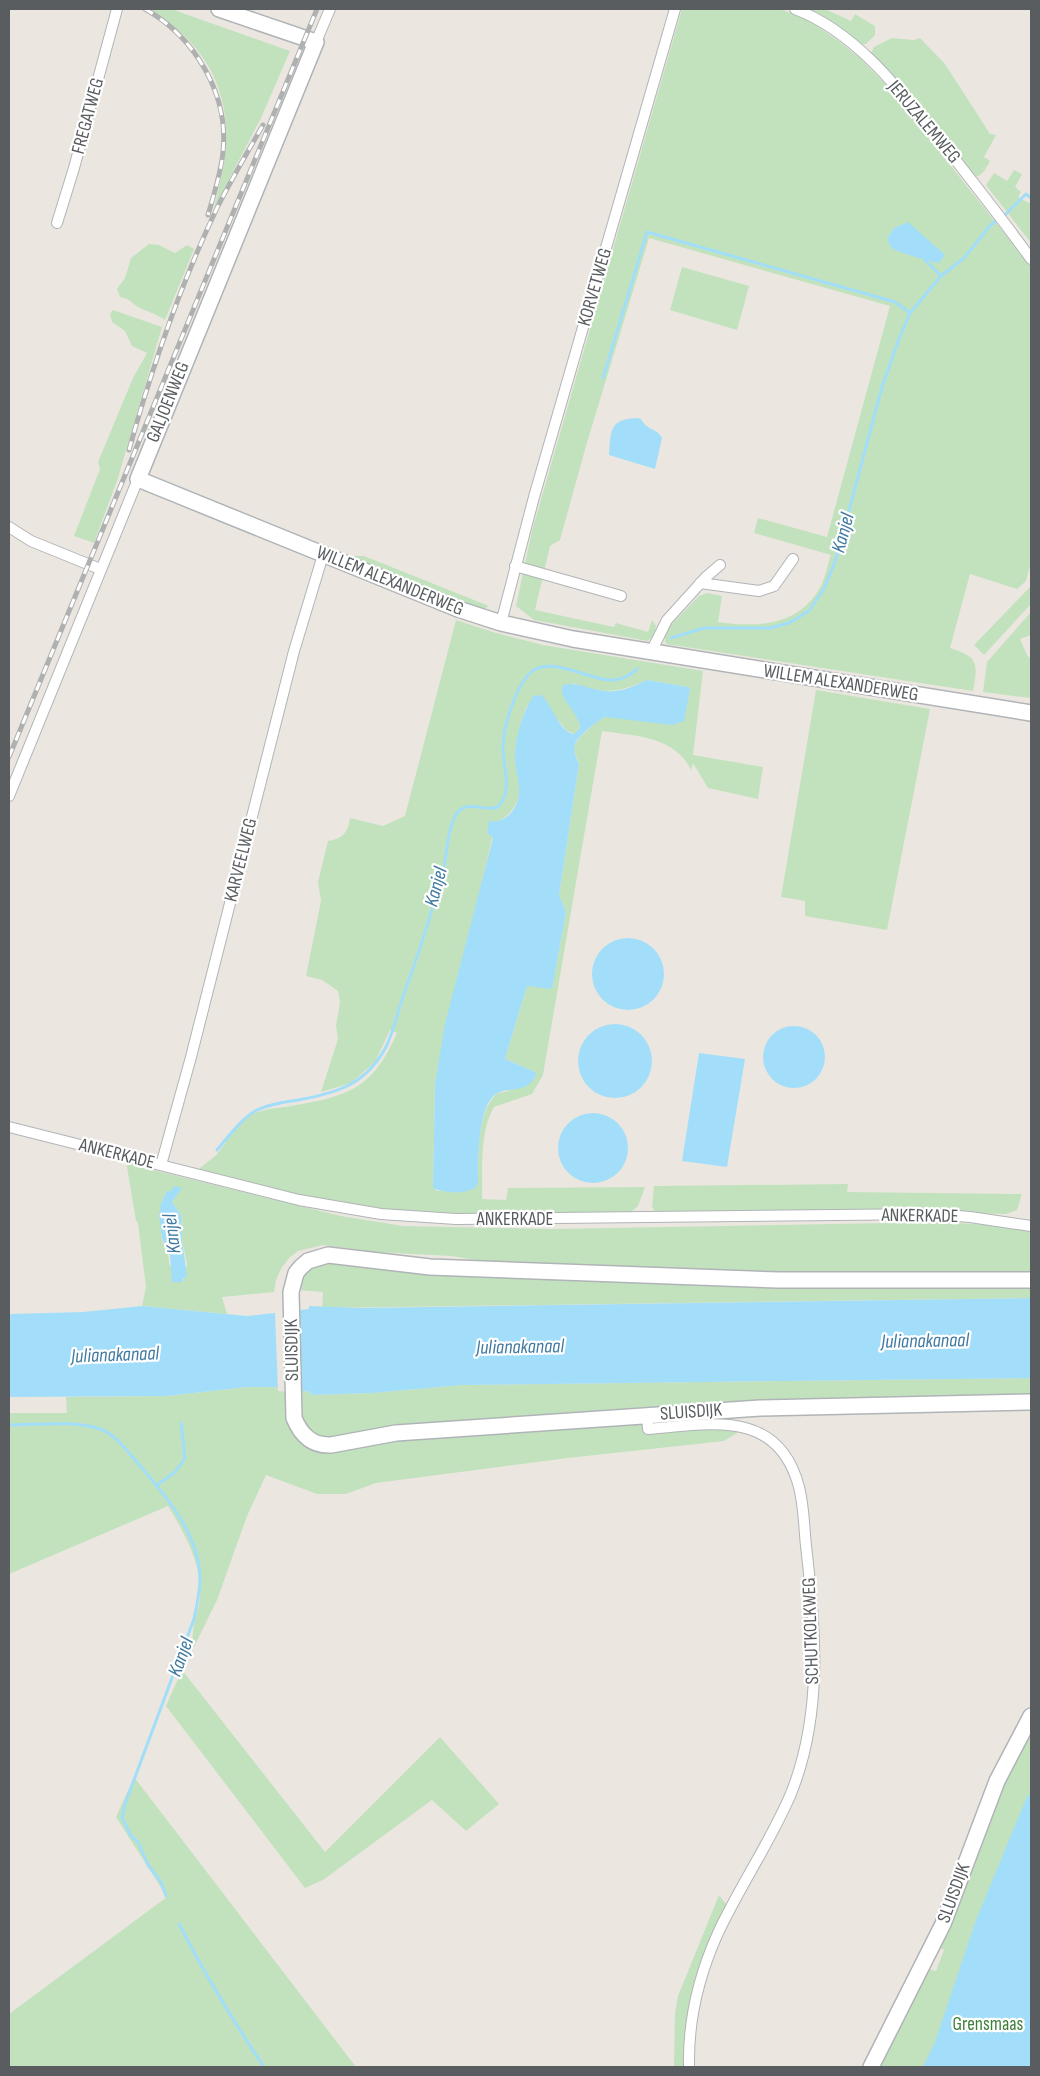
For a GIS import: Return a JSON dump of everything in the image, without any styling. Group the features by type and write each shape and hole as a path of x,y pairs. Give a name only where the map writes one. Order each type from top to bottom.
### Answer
{"street":[{"name":"FREGATWEG","path":"57,223 74,168 117,9"},
{"path":"219,9 316,42"},
{"name":"GALJOENWEG","path":"9,796 330,9"},
{"name":"KORVETWEG","path":"501,623 515,566 675,9"},
{"name":"JERUZALEMWEG","path":"795,9 813,16 839,32 876,66 936,135 1031,259"},
{"name":"WILLEM ALEXANDERWEG","path":"138,479 458,609 501,623 573,640 1031,713"},
{"path":"9,527 31,541 100,569"},
{"name":"KARVEELWEG","path":"161,1165 294,651 323,555"},
{"path":"700,583 760,591 774,586 793,559"},
{"path":"651,652 667,620 700,583 720,565"},
{"path":"515,566 620,596"},
{"name":"ANKERKADE","path":"9,1127 298,1200 381,1214 456,1219 934,1214 1031,1226"},
{"name":"SLUISDIJK","path":"1031,1280 778,1280 430,1267 328,1255 308,1261 301,1266 296,1273 291,1292 293,1409 297,1425 304,1436 321,1445 328,1446 396,1434 647,1415 828,1405 1031,1402"},
{"name":"SCHUTKOLKWEG","path":"647,1415 648,1429 724,1423 737,1425 759,1433 780,1448 788,1459 800,1489 814,1621 814,1687 809,1730 802,1760 790,1795 767,1844 718,1934 704,1970 690,2023 689,2067"},
{"name":"SLUISDIJK","path":"871,2067 943,1924 997,1781 1031,1716"}],"green space":[{"path":"149,9 171,9 290,51 261,118 214,208 223,169 226,144 226,122 216,83 208,65 197,49 167,21"},
{"path":"682,9 780,9 808,20 861,59 889,88 1031,267 1031,562 1026,581 1017,589 970,574 950,648 967,655 974,662 976,674 973,691 666,644 664,637 666,630 699,596 707,593 722,596 718,622 760,624 774,622 798,612 809,603 818,591 831,555 754,533 758,518 827,537 890,306 649,238 586,446 560,540 550,546 535,610 614,627 616,623 648,632 652,620 656,626 654,635 648,641 534,620 516,606 532,531","holes":["894,228 939,263 910,255 888,237"]},
{"path":"804,9 825,9 851,21 855,14 875,26 875,35 866,44 859,45"},
{"path":"892,38 914,40 920,38 945,64 990,134 996,135 984,157 990,161 984,172 977,177 974,177 870,55 874,47"},
{"path":"1014,170 1022,174 1015,187 1021,192 1018,197 1031,204 1031,243 986,185 994,173 1007,181"},
{"path":"149,244 159,245 175,253 187,245 194,249 165,320 120,297 117,289 125,278 131,258"},
{"path":"682,267 749,286 737,330 670,310"},
{"path":"113,310 162,327 118,478 94,543 74,536 100,469 98,462 133,378 147,353 132,346 125,331 112,322 110,314"},
{"path":"344,556 364,556 489,606 484,609 473,608"},
{"path":"1031,586 1031,604 984,655 974,645"},
{"path":"1031,612 1031,635 1020,639 1027,655 1031,659 1031,698 983,692 987,662"},
{"path":"456,620 543,645 703,671 693,755 763,767 758,799 708,788 693,763 691,770 675,750 665,744 640,737 602,731 543,1075 532,1094 494,1107 489,1117 484,1140 482,1199 506,1200 508,1188 645,1187 638,1206 625,1217 411,1216 331,1203 198,1170 218,1153 244,1118 260,1111 343,1094 368,1079 388,1052 397,1033 390,1030 375,1062 351,1083 321,1092 338,1039 336,1026 340,1002 338,991 322,980 306,976 321,901 318,882 328,841 337,839 344,834 350,818 383,826 405,816","holes":["647,680 688,687 690,689 615,717 605,717 596,722 575,744 574,751 579,764 559,895 566,912 552,988 527,986 505,1059 535,1072 508,1091 496,1094 489,1103 484,1114 479,1137 478,1184 438,1191 433,1188 435,1084 496,822 509,814 519,796 520,782 515,751 527,706 558,720 566,730 574,734 580,728 572,683 589,689 606,691 627,688"]},
{"path":"816,690 930,709 887,930 805,916 805,901 781,897"},
{"path":"126,1161 129,1164 341,1216 403,1226 552,1229 945,1222 1001,1226 1031,1231 1031,1275 812,1278 517,1266 451,1256 376,1252 323,1245 298,1251 289,1258 276,1280 274,1292 222,1297 227,1314 142,1306 146,1287 138,1223 136,1221","holes":["181,1188 172,1202 181,1215 182,1240 187,1264 183,1282 169,1264 169,1257 162,1238 161,1220 161,1208 166,1192"]},
{"path":"848,1184 847,1192 1022,1194 1017,1210 1006,1214 929,1212 658,1216 652,1207 654,1186"},
{"path":"325,1262 1031,1284 1031,1298 322,1308 323,1292 297,1290 301,1278 306,1271"},
{"path":"1031,1378 1031,1397 720,1416 752,1424 724,1441 568,1458 376,1483 346,1494 317,1494 266,1475 247,1516 217,1600 192,1651 193,1628 200,1592 197,1566 193,1553 168,1506 9,1574 9,1413 67,1413 66,1397 166,1396 248,1387 273,1387 310,1392 311,1395 372,1393 462,1385"},
{"path":"182,1670 325,1852 440,1737 499,1804 466,1831 432,1800 323,1880 305,1888 166,1706"},
{"name":"Grensmaas","path":"1031,1725 1031,2067 876,2067 928,1969 936,1971 944,1950 939,1947 1001,1784"},
{"path":"134,1777 356,2067 9,2067 9,2014 167,1897 116,1817"},
{"path":"719,1895 729,1908 694,1999 686,2067 674,2067 675,2013 678,1996"}],"water":[{"path":"908,222 945,255 939,263 908,255 891,247 888,237 894,228"},
{"path":"628,419 641,419 643,423 657,432 662,438 655,469 609,455 611,433 616,424"},
{"path":"647,680 688,687 690,689 684,721 672,725 605,717 588,729 574,747 579,764 559,895 566,912 552,989 527,986 505,1059 535,1072 536,1075 528,1085 518,1089 502,1091 490,1100 482,1122 478,1184 475,1188 464,1192 450,1192 433,1188 435,1084 445,1024 492,842 493,837 487,833 489,821 500,820 508,816 518,799 515,751 523,716 533,696 541,695 564,728 574,734 580,728 579,722 565,700 562,690 563,685 574,684 600,690 616,691"},
{"path":"628,938 648,944 658,954 664,974 658,994 648,1004 628,1010 608,1004 598,994 592,974 598,954 608,944"},
{"path":"615,1024 629,1027 641,1035 649,1047 652,1061 649,1075 641,1087 629,1095 615,1098 601,1095 589,1087 581,1075 578,1061 581,1047 589,1035 601,1027"},
{"path":"788,1026 800,1026 816,1035 823,1045 825,1057 823,1069 816,1079 800,1088 788,1088 777,1083 768,1074 763,1063 763,1051 768,1040 777,1031"},
{"path":"699,1053 745,1059 727,1167 682,1161"},
{"path":"593,1113 606,1116 618,1123 625,1135 628,1148 625,1161 618,1173 606,1180 593,1183 580,1180 568,1173 561,1161 558,1148 561,1135 568,1123 580,1116"},
{"path":"174,1186 182,1188 172,1202 181,1215 187,1276 183,1279 183,1282 172,1282 170,1256 162,1238 159,1215 166,1192 172,1190"},
{"name":"Julianakanaal","path":"1031,1298 1031,1378 462,1385 372,1393 311,1395 310,1392 273,1387 248,1387 166,1396 9,1397 9,1314 83,1312 142,1306 247,1316 309,1309 309,1306 360,1308"},
{"name":"Grensmaas","path":"1031,1792 1031,2067 923,2067 935,2042 976,1920 1026,1799"}],"pier":[{"path":"298,1308 298,1393 278,1391 275,1312"}],"waterway":[{"name":"Kanjel","path":"1004,216 1026,194 1031,198"},
{"name":"Kanjel","path":"671,638 704,628 770,628 789,623 809,611 825,587 836,559 882,387 910,313 941,276 964,258 997,220"},
{"name":"Kanjel","path":"603,378 647,232 895,302 910,313"},
{"path":"920,255 941,276"},
{"name":"Kanjel","path":"217,1150 240,1123 257,1110 338,1090 361,1078 379,1058 387,1045 426,931 444,867 450,831 455,817 458,812 467,807 493,808 498,807 503,801 506,786 503,753 506,728 515,698 529,674 537,668 546,666 568,669 600,679 617,680 637,669"},
{"name":"Kanjel","path":"157,1485 175,1472 185,1458 181,1423"},
{"name":"Kanjel","path":"9,1425 79,1425 105,1431 120,1443 169,1501 194,1545 200,1578 194,1619 125,1804 122,1818 131,1836 138,1842 148,1865 161,1882 166,1896"},
{"name":"Kanjel","path":"179,1924 220,1997 264,2067"}],"railway":[{"path":"145,9 163,21 193,51 205,69 214,89 220,109 223,130 223,152 219,176 208,215"},
{"path":"9,757 317,9"},
{"path":"129,450 157,358 191,267 217,208 263,125"}]}
